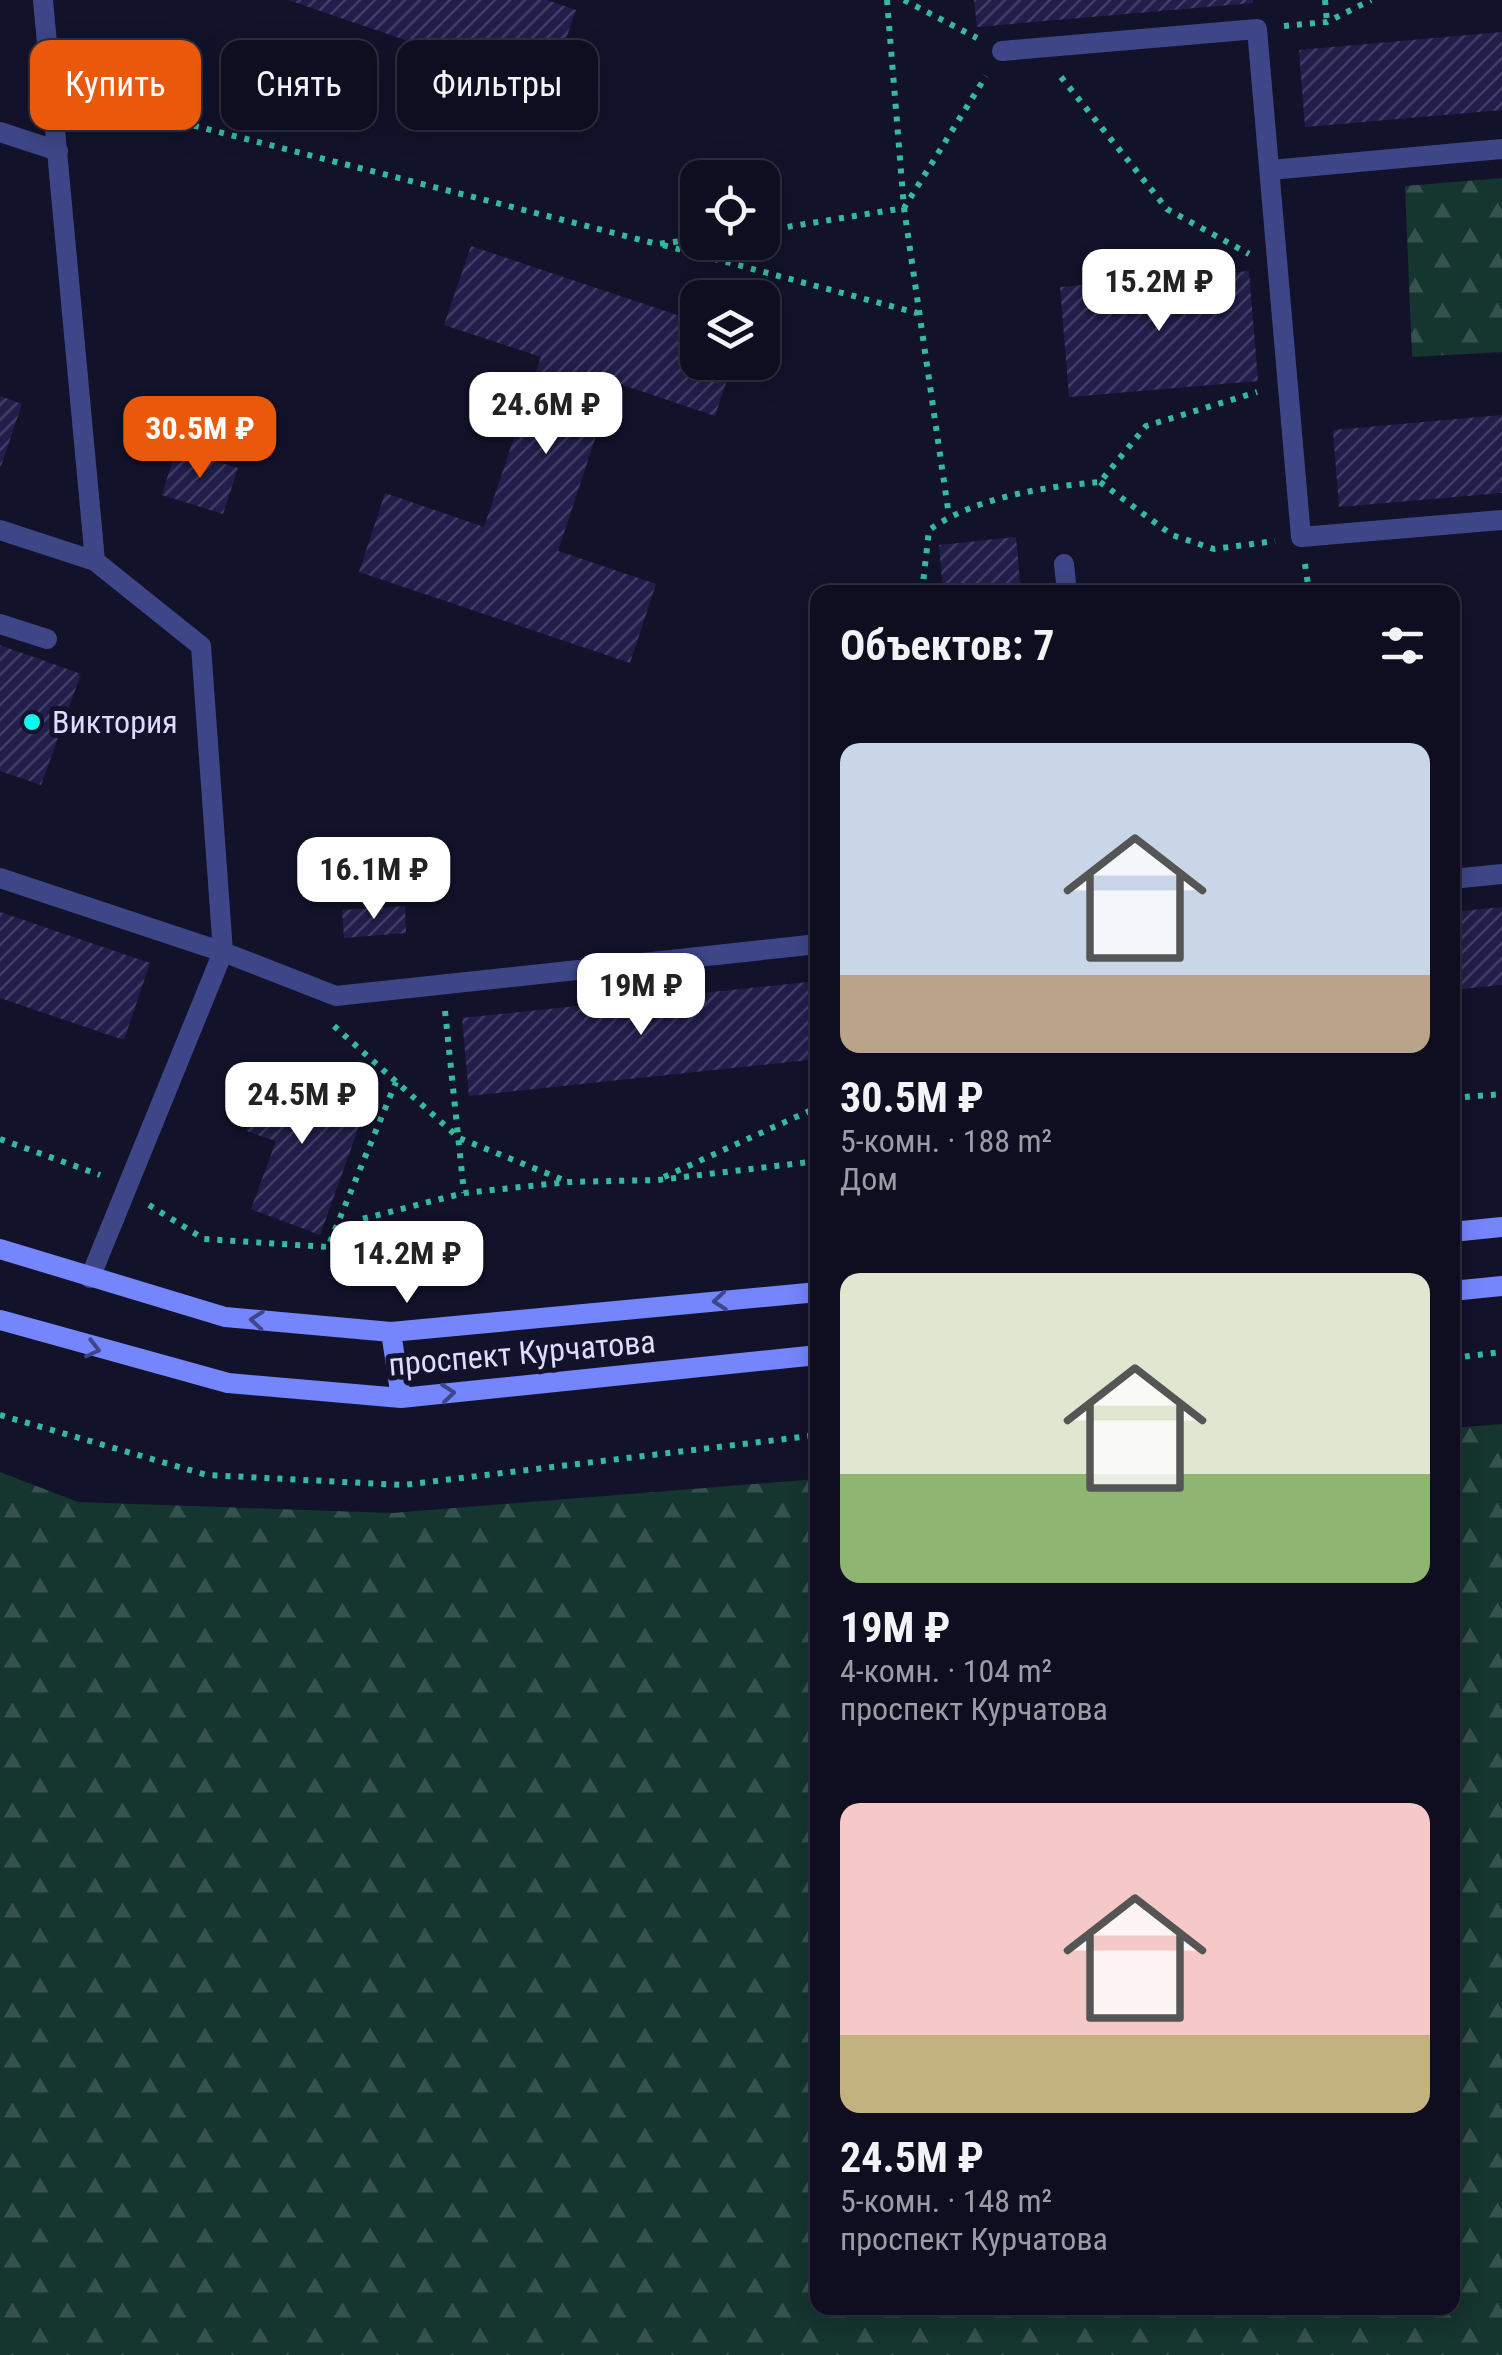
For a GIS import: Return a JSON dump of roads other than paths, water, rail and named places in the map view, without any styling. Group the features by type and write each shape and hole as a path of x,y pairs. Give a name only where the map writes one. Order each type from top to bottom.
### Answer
{"main road":[{"path":"1460,1231 1502,1227"},
{"name":"проспект Курчатова","path":"0,1249 225,1317 391,1332 810,1293"},
{"path":"1460,1290 1502,1286"},
{"name":"проспект Курчатова","path":"0,1320 228,1384 400,1398 810,1356"},
{"path":"391,1332 400,1398"}],"lane":[{"path":"43,0 95,561"},
{"path":"1002,51 1258,29 1301,538 1502,520"},
{"path":"0,132 58,151"},
{"path":"1270,170 1502,149"},
{"path":"0,530 95,561 200,646 222,952 90,1278"},
{"path":"1064,564 1066,585"},
{"path":"0,624 47,639"},
{"path":"1460,878 1502,874"},
{"path":"0,878 222,952 336,996 810,945"}],"place":[{"name":"Виктория","path":"32,722"}]}
